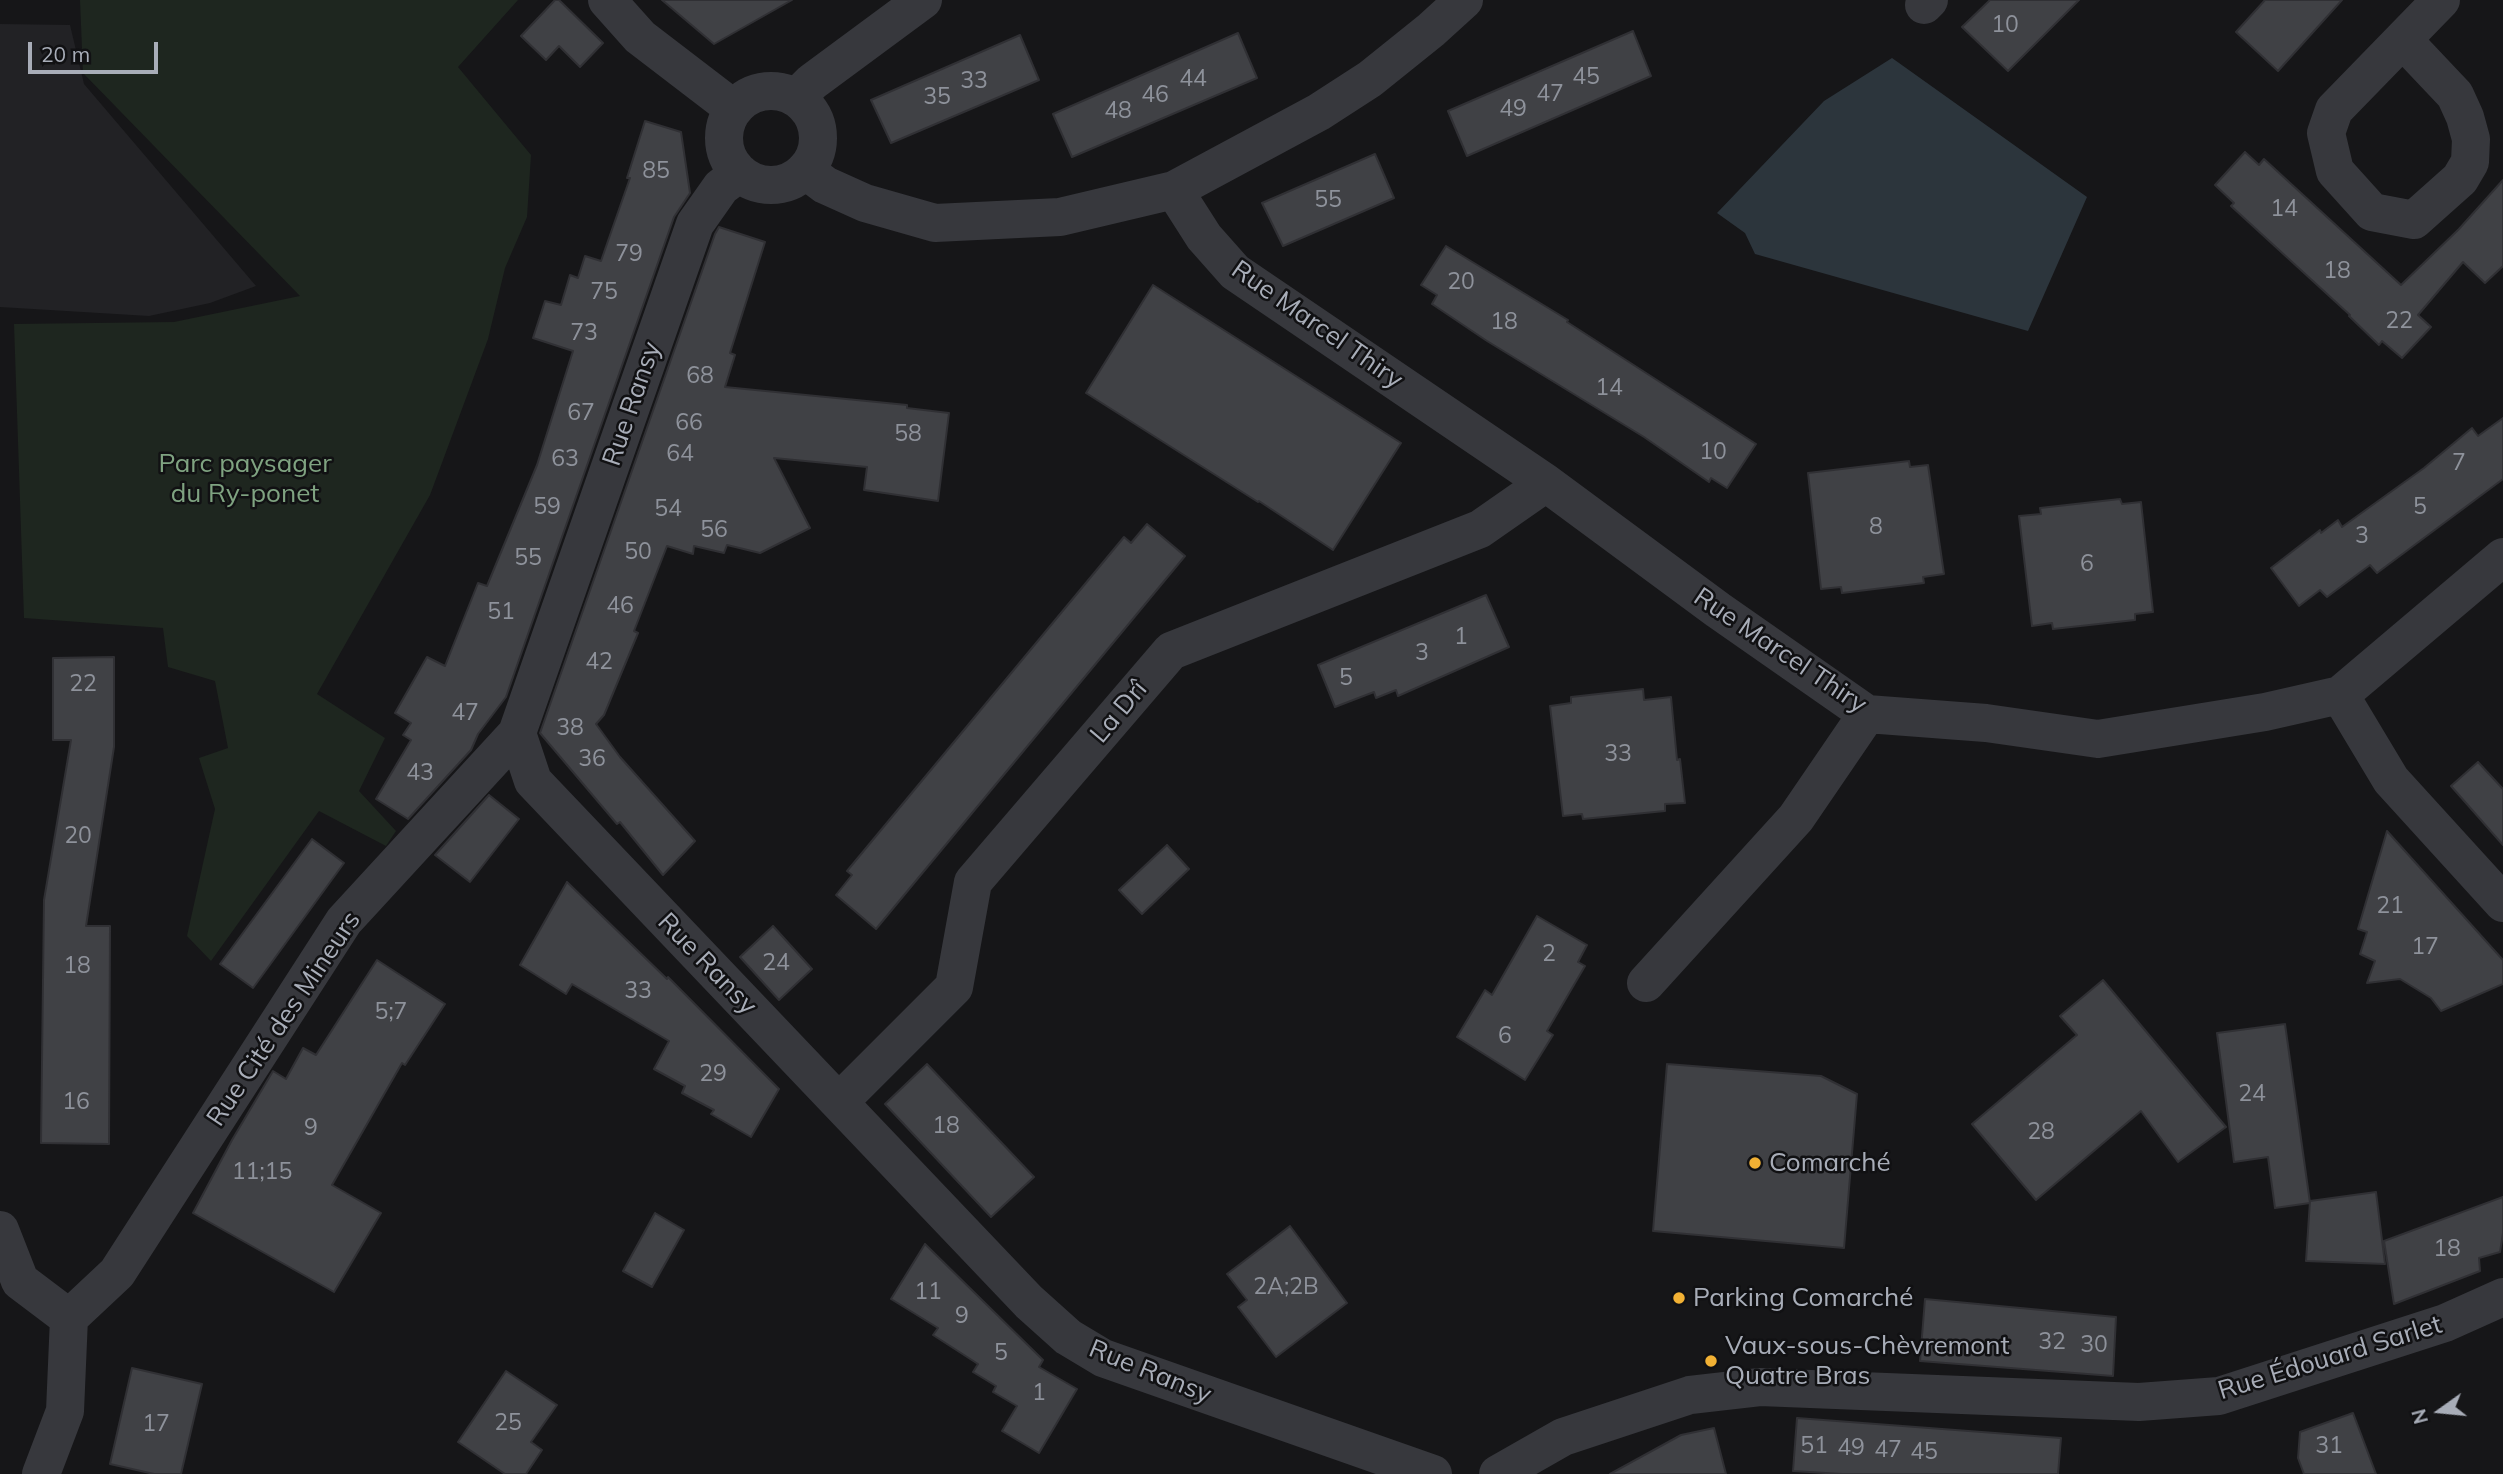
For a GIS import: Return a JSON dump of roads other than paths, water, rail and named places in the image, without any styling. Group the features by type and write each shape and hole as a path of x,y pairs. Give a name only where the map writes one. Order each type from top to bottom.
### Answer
{"street":[{"path":"607,0 640,37 734,109"},
{"path":"796,98 812,82 923,0"},
{"path":"805,170 825,185 865,203 935,223 1060,217 1174,190 1319,112 1370,79 1464,0"},
{"path":"2403,40 2455,95 2465,117 2470,139 2470,162 2460,179 2414,220 2372,212 2335,171 2326,133 2334,110 2441,0"},
{"path":"776,92 796,98 807,108 818,132 813,159 805,170 780,184 766,185 751,181 731,162 725,149 727,121 744,99 756,93 776,92"},
{"name":"Rue Ransy","path":"740,173 721,187 695,224 517,733 533,781 1029,1302 1068,1337 1103,1358 1433,1474"},
{"name":"Rue Marcel Thiry","path":"1174,190 1204,237 1235,272 1546,483 1718,610 1867,714 1986,723 2098,739 2266,712 2340,695"},
{"name":"La Drî","path":"839,1102 954,987 974,882 1171,651 1480,529 1546,483"},
{"path":"2503,557 2340,695 2391,780 2503,903"},
{"path":"1646,983 1796,818 1867,714"},
{"name":"Rue Cité des Mineurs","path":"69,1318 117,1273 344,921 517,733"},
{"path":"0,1230 20,1281 69,1318 65,1411 41,1474"},
{"name":"Rue Édouard Sarlet","path":"1498,1474 1563,1437 1690,1395 1760,1387 2139,1402 2219,1396 2445,1323 2503,1297"}],"place":[{"name":"Comarché","path":"1755,1163"},
{"name":"Parking Comarché","path":"1679,1298"},
{"name":"Vaux-sous-Chèvremont Quatre Bras","path":"1711,1361"}],"park label":[{"name":"Parc paysager du Ry-ponet","path":"245,479"}]}
